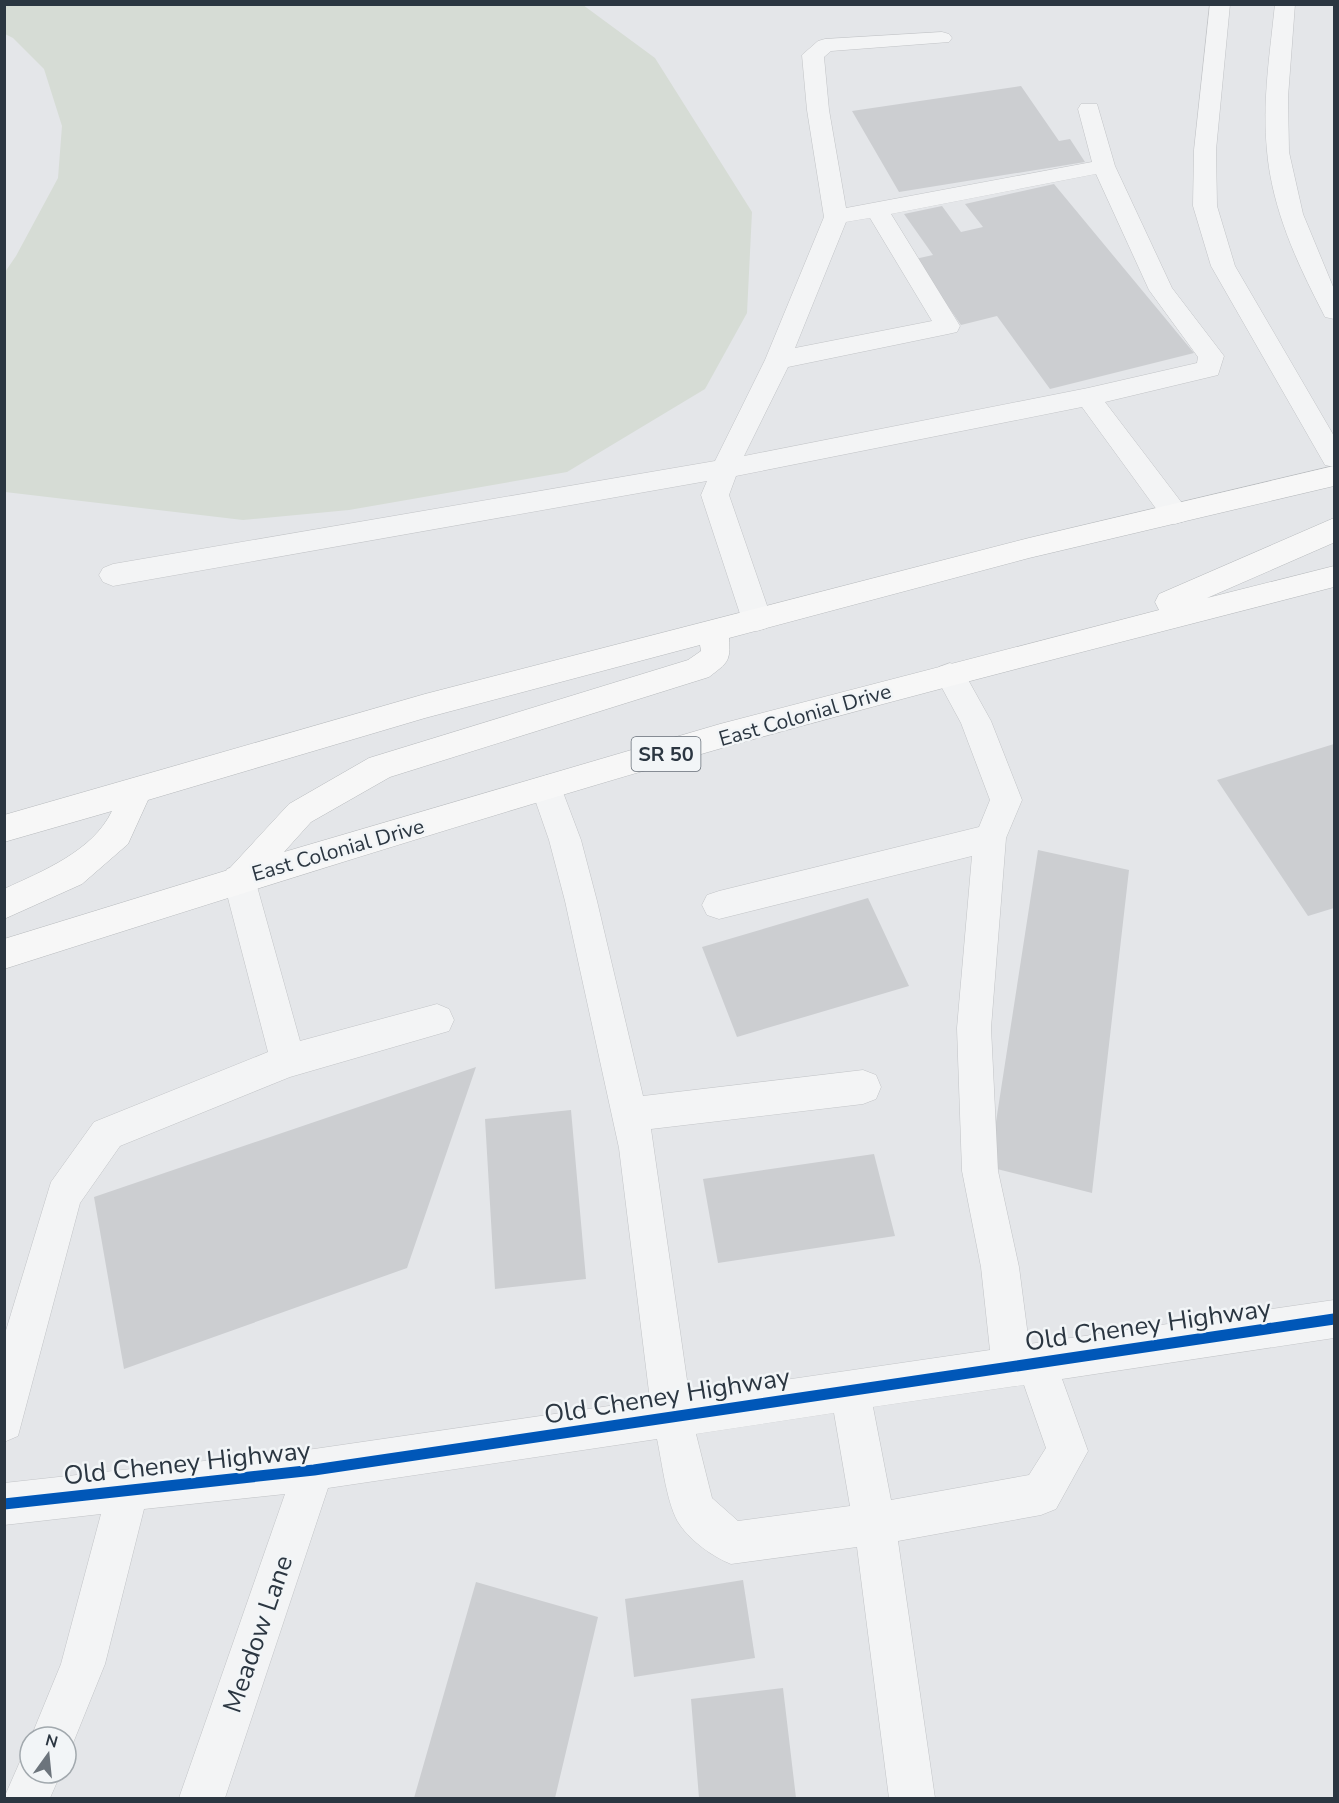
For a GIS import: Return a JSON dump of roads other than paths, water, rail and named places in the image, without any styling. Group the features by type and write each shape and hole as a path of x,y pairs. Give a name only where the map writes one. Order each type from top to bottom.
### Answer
{"highway":[{"path":"4,829 138,788 426,706 1029,548 1335,476"},
{"path":"1076,641 1323,536 1335,528"},
{"name":"East Colonial Drive","path":"4,954 239,879 547,788 1076,641 1335,577"},
{"path":"239,879 300,813 380,767 698,669 716,655 714,632"},
{"path":"4,905 70,874 117,834 138,788"}],"street":[{"path":"1220,4 1205,150 1205,206 1223,266 1335,458"},
{"path":"1285,4 1278,88 1278,150 1285,192 1309,264 1335,311"},
{"path":"757,620 715,495 725,468 778,360 836,217 818,110 813,55 825,45 942,38"},
{"path":"113,575 725,468 1088,397 1209,369 1211,356 1161,290 1104,166 1089,109"},
{"path":"836,217 1104,166"},
{"path":"778,360 948,326 876,209"},
{"path":"1088,397 1175,514"},
{"path":"547,788 565,840 581,901 637,1148 672,1417 694,1510 731,1543 874,1524 1041,1494 1068,1451 1024,1365 980,1171 974,1028 990,838 1006,800 976,721 950,675"},
{"path":"719,905 990,838"},
{"path":"239,879 288,1061"},
{"path":"4,1422 21,1348 64,1195 107,1134 288,1061 437,1020"},
{"path":"629,1116 863,1087"},
{"name":"Old Cheney Highway","path":"4,1504 314,1470 1335,1319"},
{"path":"850,1390 882,1567 912,1798"},
{"name":"Meadow Lane","path":"202,1798 314,1470"},
{"path":"58,1725 83,1664 128,1490"}]}
